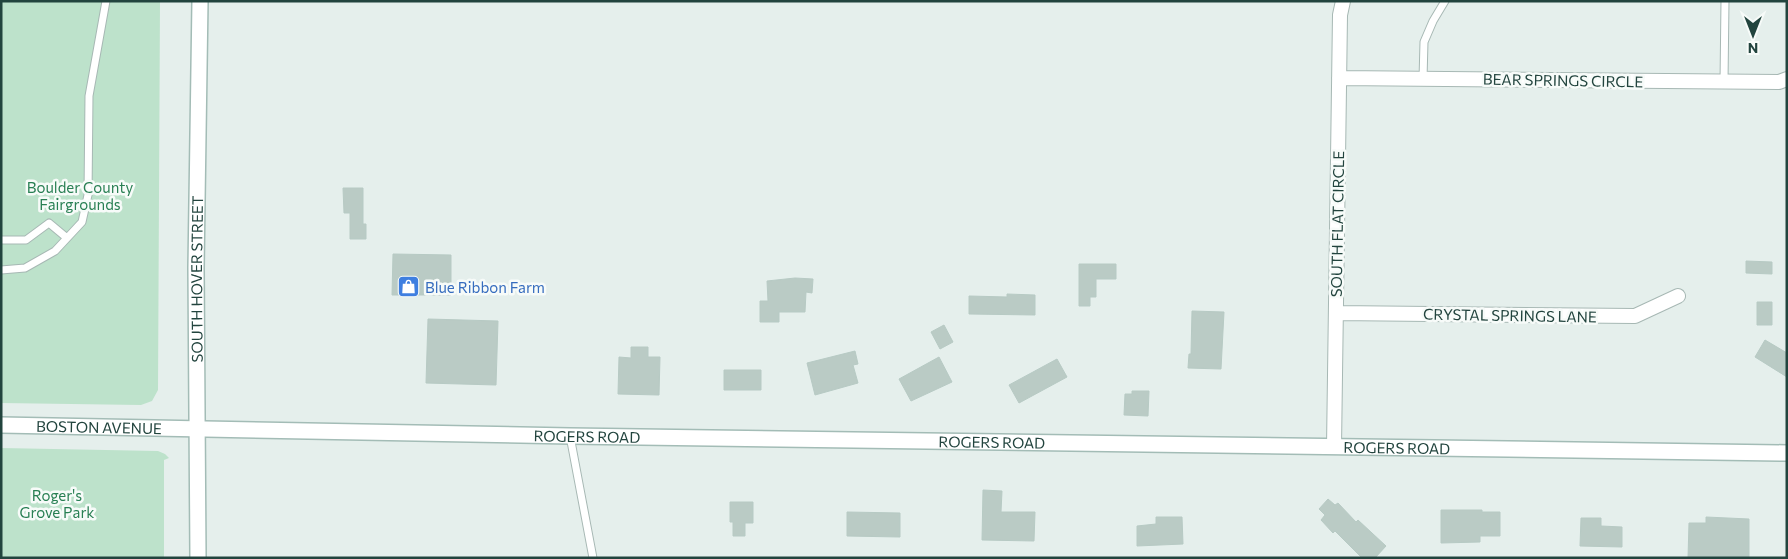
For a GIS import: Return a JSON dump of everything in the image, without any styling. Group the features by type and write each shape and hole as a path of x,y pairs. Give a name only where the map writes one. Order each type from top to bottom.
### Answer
{"street":[{"name":"SOUTH HOVER STREET","path":"198,558 196,268 200,1"},
{"name":"SOUTH FLAT CIRCLE","path":"1334,447 1340,15 1343,1"},
{"name":"BEAR SPRINGS CIRCLE","path":"1339,78 1724,82 1780,82 1787,79"},
{"name":"CRYSTAL SPRINGS LANE","path":"1336,313 1635,316 1678,296"},
{"name":"BOSTON AVENUE","path":"1,425 197,429"},
{"name":"ROGERS ROAD","path":"197,429 1787,453"}],"lane":[{"path":"1,270 25,268 55,251 82,222 88,195 89,96 106,1"},
{"path":"1423,79 1424,42 1445,1"},
{"path":"1724,82 1725,1"},
{"path":"1,240 26,240 49,223 67,238"},
{"path":"570,436 593,558"}],"green space":[{"name":"Boulder County Fairgrounds","path":"1,1 160,1 158,390 152,401 141,405 1,403"},
{"name":"Roger's Grove Park","path":"1,448 158,451 165,454 169,458 164,460 164,558 1,558"}],"building":[{"path":"343,188 363,188 363,224 366,224 366,239 350,239 350,213 344,213"},
{"path":"393,254 451,255 451,295 392,295"},
{"path":"1746,261 1772,262 1772,274 1746,273"},
{"path":"1079,264 1116,264 1116,279 1096,279 1096,297 1090,297 1090,306 1079,306"},
{"path":"795,278 813,279 812,293 806,292 805,312 779,312 779,322 760,322 760,301 768,301 767,281"},
{"path":"1007,294 1035,295 1035,315 969,314 969,296 1007,297"},
{"path":"1757,302 1772,302 1772,325 1757,325"},
{"path":"1192,311 1224,312 1221,369 1188,368 1189,354 1191,354"},
{"path":"428,319 498,321 496,385 426,383"},
{"path":"944,325 953,342 940,349 931,332"},
{"path":"1765,340 1787,353 1787,377 1755,357"},
{"path":"631,347 648,347 648,357 660,357 659,395 618,394 619,357 631,358"},
{"path":"855,351 858,364 853,365 858,383 815,395 807,363"},
{"path":"939,357 952,382 911,401 899,379"},
{"path":"1057,359 1067,377 1019,403 1009,385"},
{"path":"724,370 761,370 761,390 724,390"},
{"path":"1132,391 1149,391 1148,416 1124,415 1125,394 1132,394"},
{"path":"983,490 1002,491 1001,512 1035,512 1034,541 982,540"},
{"path":"1328,499 1335,505 1338,503 1356,522 1358,520 1386,546 1375,558 1362,558 1321,520 1325,515 1319,509"},
{"path":"730,502 753,502 753,523 745,523 745,536 733,536 733,522 730,522"},
{"path":"1441,510 1500,512 1500,536 1480,536 1480,542 1441,543"},
{"path":"847,512 900,513 900,537 847,536"},
{"path":"1156,517 1182,517 1183,544 1137,546 1137,526 1156,524"},
{"path":"1706,517 1749,519 1749,558 1688,558 1689,523 1706,523"},
{"path":"1581,518 1601,518 1601,526 1622,527 1622,547 1580,546"}],"place":[{"name":"Blue Ribbon Farm","path":"409,287"}]}
